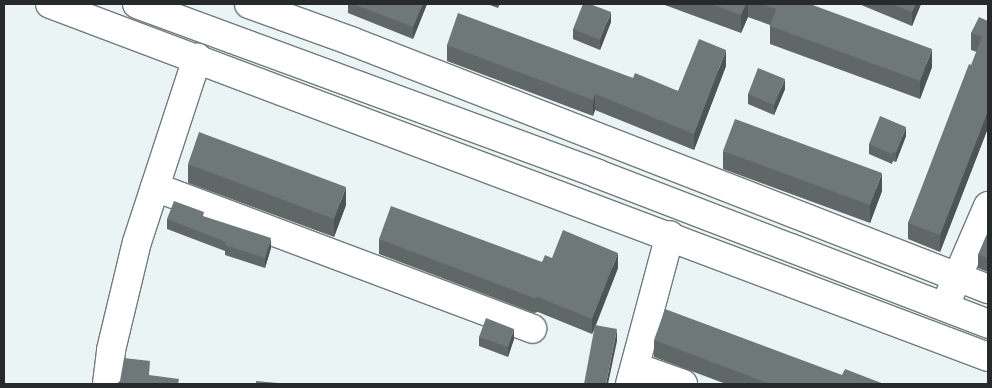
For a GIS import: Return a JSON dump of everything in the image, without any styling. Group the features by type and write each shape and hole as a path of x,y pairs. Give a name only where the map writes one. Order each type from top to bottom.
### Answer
{"main road":[{"path":"50,4 670,235 988,357"},
{"path":"137,4 598,174 988,324"},
{"path":"249,4 609,141 988,289"},
{"path":"107,384 112,350 137,242 196,58"},
{"path":"598,174 609,141"},
{"path":"154,187 532,329"},
{"path":"944,307 988,206"},
{"path":"670,235 632,375 683,384"}],"building":[{"path":"353,4 423,4 413,27"},
{"path":"583,4 590,4 611,12 600,40 573,29"},
{"path":"711,4 746,4 741,15"},
{"path":"761,4 810,4 932,49 920,81 770,26 776,9"},
{"path":"892,4 916,4 912,12"},
{"path":"458,13 633,78 635,73 678,91 699,39 726,50 694,134 595,94 593,100 447,45"},
{"path":"979,17 988,21 988,111 940,235 908,223 969,64 971,65 982,37 971,33"},
{"path":"758,68 785,79 774,105 748,94"},
{"path":"880,116 906,127 896,153 893,152 892,154 869,144"},
{"path":"735,119 882,173 870,205 723,151"},
{"path":"199,132 346,187 334,219 188,164"},
{"path":"174,201 204,212 203,216 271,238 265,258 225,245 226,242 167,219"},
{"path":"391,206 542,262 545,255 552,258 563,230 618,253 592,319 538,297 534,298 379,239"},
{"path":"988,232 988,258 978,255"},
{"path":"665,309 842,375 845,369 884,384 770,384 654,340"},
{"path":"486,318 514,329 508,347 479,337"},
{"path":"595,325 617,329 606,384 584,384"},
{"path":"124,358 150,361 149,375 179,379 178,384 116,384 120,381"},
{"path":"256,381 278,383 278,384 256,384"}]}
